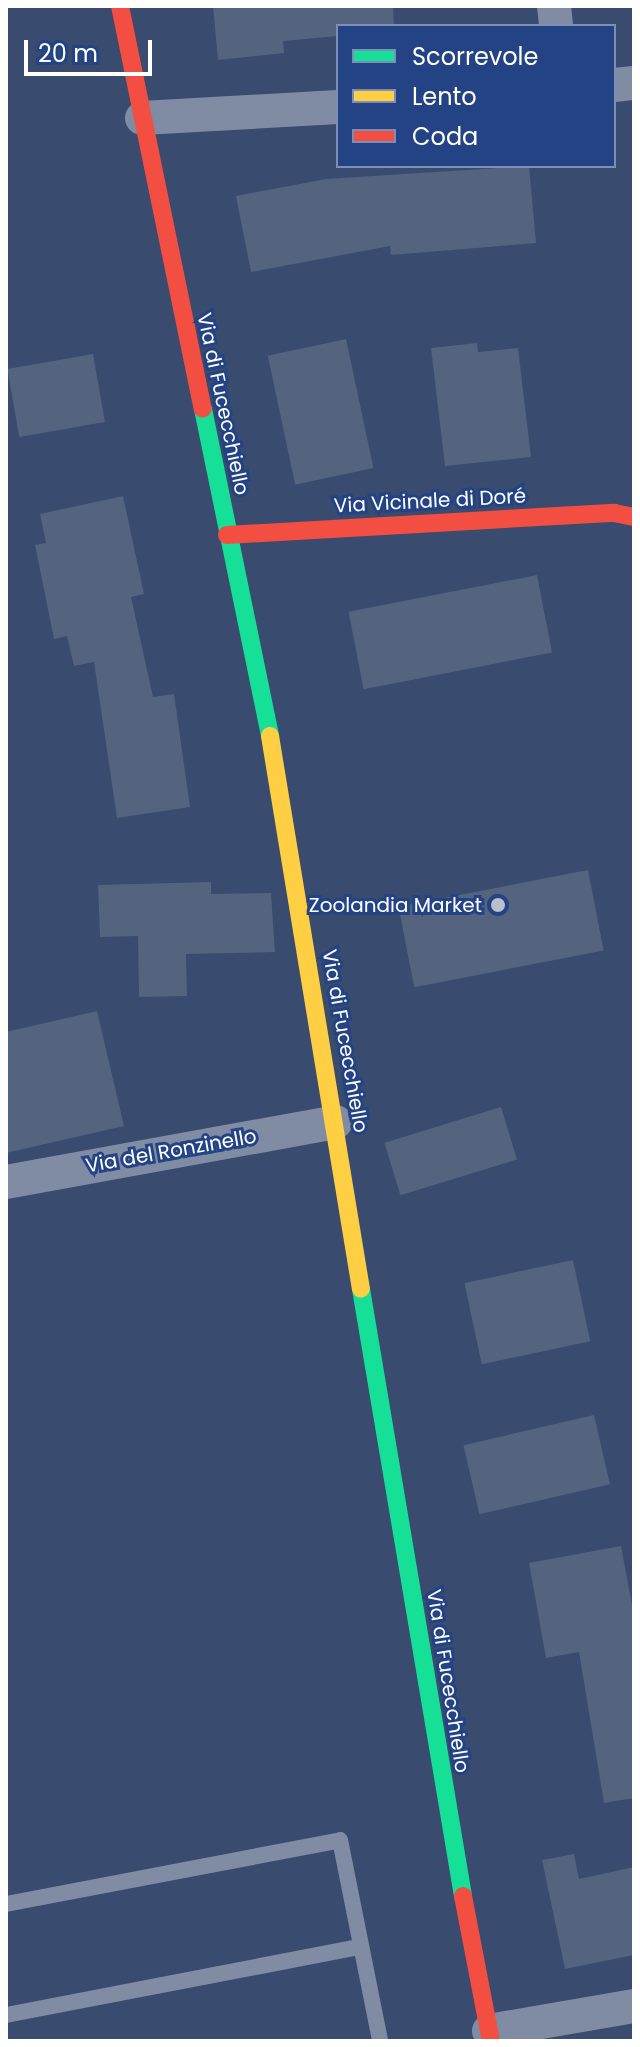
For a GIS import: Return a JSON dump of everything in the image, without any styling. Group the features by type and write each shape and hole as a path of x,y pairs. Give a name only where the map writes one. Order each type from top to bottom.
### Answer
{"main road":[{"name":"Via di Fucecchiello","path":"120,6 272,744 448,1820 490,2036"},
{"name":"Via Vicinale di Doré","path":"227,535 614,513 634,517"}],"street":[{"path":"142,118 336,107"},
{"name":"Via del Ronzinello","path":"6,1182 336,1122"},
{"path":"490,2036 634,2006"}],"lane":[{"path":"6,1904 340,1840 380,2041"},
{"path":"6,2015 360,1947"}],"building":[{"path":"213,6 393,6 394,24 336,24 336,36 283,41 284,53 218,60"},
{"path":"529,168 536,243 391,255 390,246 251,272 236,196 326,179"},
{"path":"346,339 373,468 295,485 268,356"},
{"path":"477,343 478,352 518,348 531,457 445,466 431,348"},
{"path":"93,354 105,422 19,437 7,369"},
{"path":"123,496 144,594 131,597 153,697 174,694 190,807 117,818 94,662 74,666 67,636 54,639 35,545 46,543 40,514"},
{"path":"537,575 552,653 364,689 349,612"},
{"path":"588,870 604,950 414,987 399,907"},
{"path":"211,882 211,894 271,893 275,952 186,954 187,996 139,997 138,936 100,937 98,885"},
{"path":"97,1011 124,1126 6,1153 6,1032"},
{"path":"501,1107 517,1160 400,1195 384,1143"},
{"path":"573,1260 590,1341 482,1364 464,1283"},
{"path":"594,1415 610,1484 479,1514 463,1445"},
{"path":"621,1546 634,1616 634,1798 604,1803 579,1652 546,1658 529,1563"},
{"path":"574,1854 579,1879 634,1867 634,1955 565,1969 542,1860"}],"traffic: fast":[{"path":"203,409 270,736"},
{"path":"361,1289 463,1896"}],"traffic: slow":[{"path":"270,736 361,1289"}],"traffic: jam":[{"path":"120,6 203,409"},
{"path":"227,535 614,513 634,517"},
{"path":"463,1896 491,2041"}],"place":[{"name":"Zoolandia Market","path":"498,905"}]}
